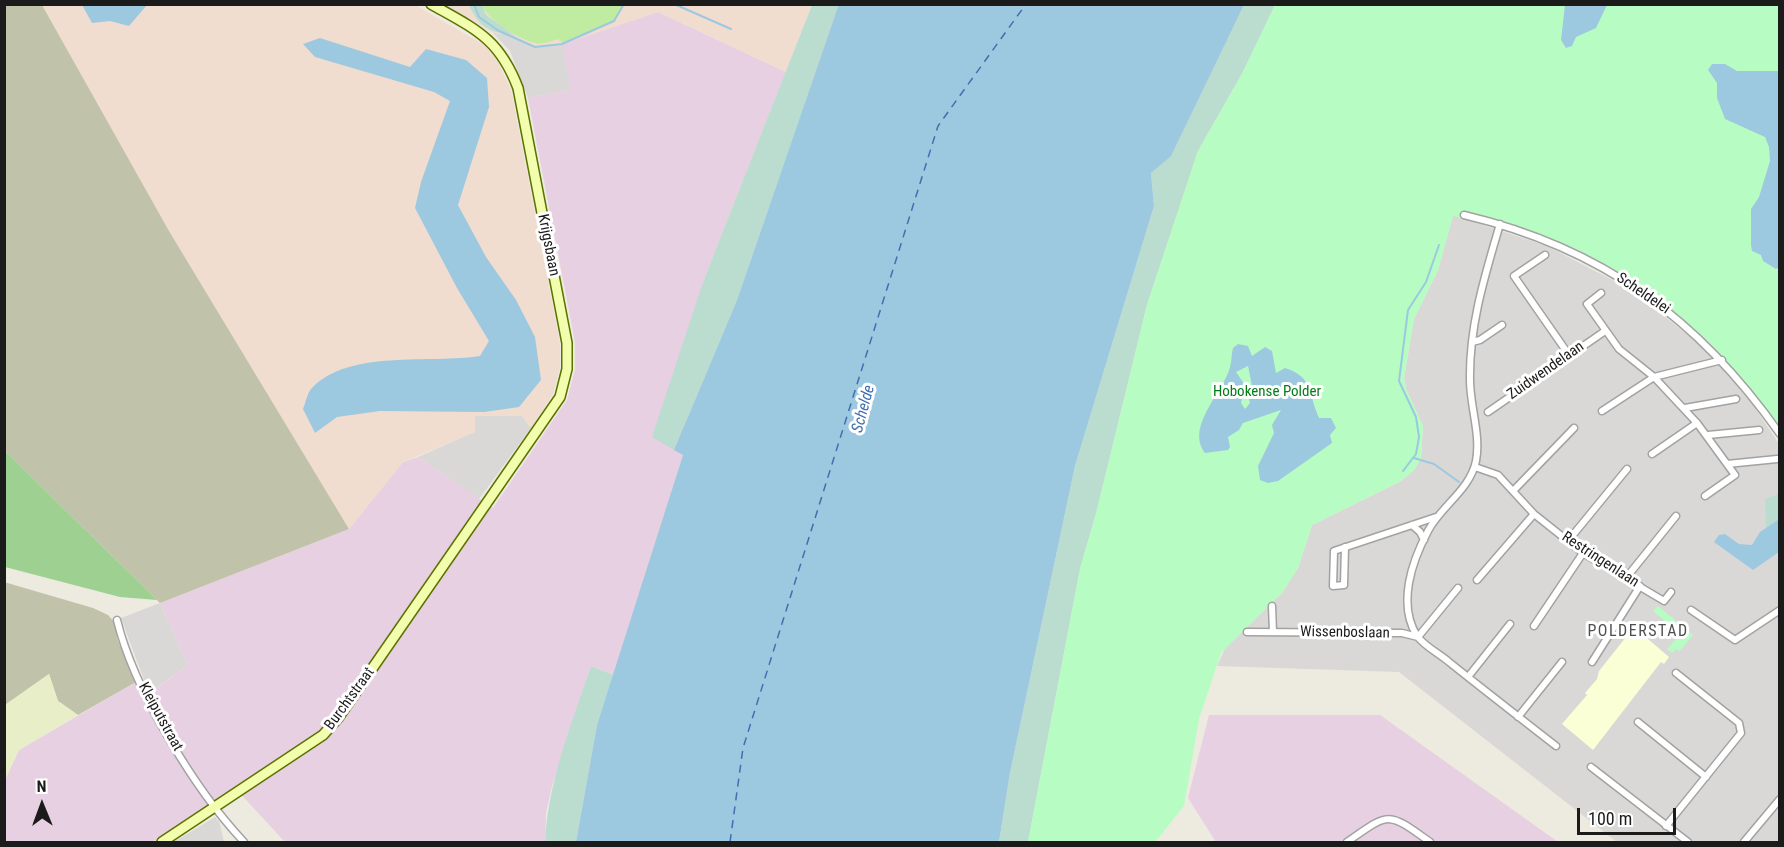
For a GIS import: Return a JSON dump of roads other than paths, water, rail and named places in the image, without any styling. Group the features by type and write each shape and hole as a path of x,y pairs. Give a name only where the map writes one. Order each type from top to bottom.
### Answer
{"main road":[{"name":"Krijgsbaan","path":"431,4 488,39 504,56 512,71 518,88 567,343 567,369 560,397 487,504"},
{"name":"Burchtstraat","path":"162,843 323,735 338,718 487,504"}],"street":[{"name":"Scheldelei","path":"1464,215 1500,224 1566,248 1626,281 1670,312 1722,360 1751,394 1779,434"},
{"path":"1500,224 1480,290 1472,342 1470,390 1478,446 1475,467 1464,488 1437,516 1424,540 1413,567 1408,594 1411,617 1418,637 1556,746"},
{"path":"1545,255 1514,276 1569,355"},
{"path":"1601,293 1587,304 1605,331 1619,349 1654,376 1685,408 1708,435 1735,475 1705,496"},
{"path":"1472,342 1480,340 1502,325"},
{"name":"Zuidwendelaan","path":"1488,412 1605,331"},
{"path":"1602,411 1654,376 1722,360"},
{"path":"1685,408 1736,399"},
{"path":"1652,454 1698,423"},
{"path":"1513,491 1574,428"},
{"path":"1708,435 1759,430"},
{"path":"1727,464 1777,459"},
{"name":"Restringenlaan","path":"1475,467 1494,473 1534,514 1583,553 1664,601 1671,592"},
{"path":"1568,541 1627,469"},
{"path":"1477,580 1534,514"},
{"path":"1345,547 1344,585 1333,586 1334,551 1345,547 1412,525 1437,516"},
{"path":"1626,578 1676,516"},
{"path":"1412,525 1420,532 1424,540"},
{"path":"1534,626 1583,553"},
{"path":"1592,662 1640,586"},
{"path":"1418,637 1458,588"},
{"path":"1272,606 1273,632"},
{"path":"1691,609 1735,640 1779,610"},
{"name":"Kleiputstraat","path":"117,620 129,657 147,696 214,809 244,843"},
{"path":"1468,677 1510,624"},
{"name":"Wissenboslaan","path":"1247,632 1401,633 1418,637"},
{"path":"1518,717 1562,662"},
{"path":"1666,826 1741,733 1739,723 1676,673"},
{"path":"1638,722 1706,777"},
{"path":"1591,767 1688,843"},
{"path":"1744,843 1779,799"},
{"path":"1347,843 1378,820 1387,818 1399,820 1430,843"}],"water":[{"name":"Schelde","path":"839,4 1244,5 1171,156 1151,173 1154,206 1075,466 1010,773 999,842 576,842 597,725 683,455 674,450 737,300"},
{"path":"82,5 147,5 129,26 110,21 92,23"},
{"path":"1565,5 1607,5 1596,28 1576,37 1572,46 1566,48 1561,40"},
{"path":"320,38 410,67 426,49 466,60 487,78 489,107 458,205 486,257 516,300 535,337 541,380 519,407 484,412 380,411 337,417 315,433 303,409 310,390 328,376 368,363 480,356 489,341 457,288 415,208 421,182 450,101 434,92 315,57 303,44"},
{"path":"1712,64 1725,64 1737,71 1779,71 1780,267 1776,269 1763,261 1761,255 1752,251 1751,245 1751,209 1759,197 1770,161 1769,147 1765,137 1725,119 1717,98 1717,83 1708,70"},
{"path":"1238,344 1248,346 1252,356 1265,347 1272,351 1276,373 1285,368 1301,376 1309,387 1319,418 1331,418 1336,428 1330,435 1332,443 1278,481 1268,483 1260,480 1258,466 1274,433 1272,425 1281,410 1243,423 1239,430 1228,437 1230,447 1228,450 1205,453 1200,443 1203,421 1231,365 1233,348","holes":["1248,366 1252,386 1248,395 1250,403 1245,409 1241,403 1245,385 1236,372"]},
{"path":"1779,519 1779,552 1753,570 1714,542 1719,535 1725,534 1739,544 1752,545 1760,532"}],"waterway":[{"path":"474,4 479,17 499,31 535,47 562,44 614,21 624,4"},
{"path":"674,4 731,29"},
{"path":"1403,471 1416,454 1419,437 1416,417 1399,381 1408,310 1426,282 1439,245"},
{"path":"1414,458 1434,464 1459,482"}],"district":[{"name":"POLDERSTAD","path":"1638,632"}],"park label":[{"name":"Hobokense Polder","path":"1267,392"}]}
